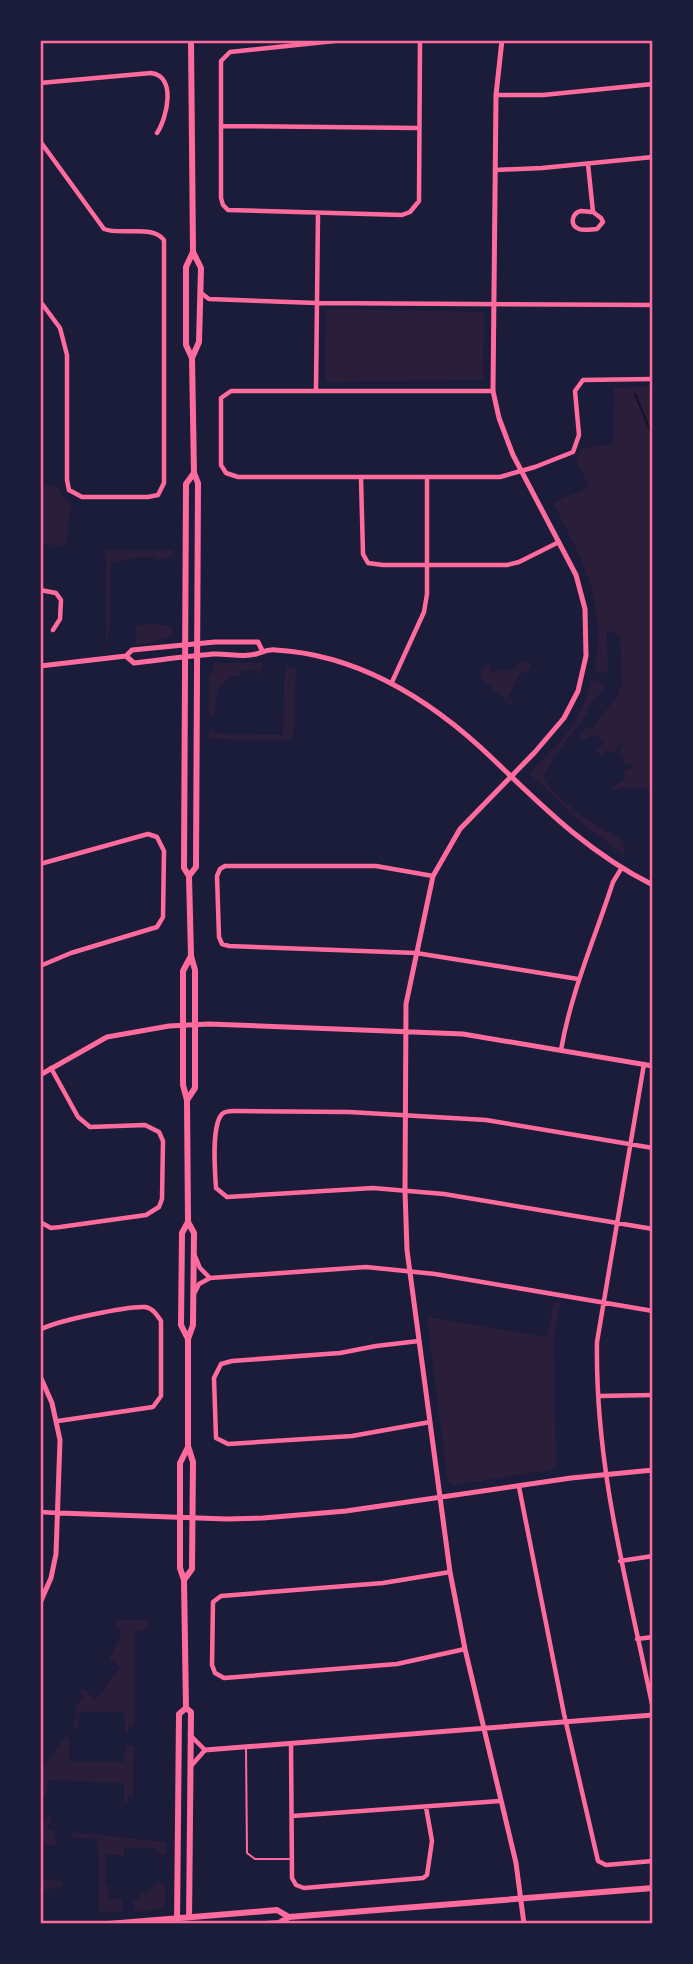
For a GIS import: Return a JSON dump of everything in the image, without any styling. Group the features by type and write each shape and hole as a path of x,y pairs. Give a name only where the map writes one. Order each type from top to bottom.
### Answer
{"main road":[{"path":"189,876 196,867 198,483 194,473 192,358 186,345 186,267 193,252 193,40"},
{"path":"192,358 199,342 201,268 193,252"},
{"path":"187,1100 195,1088 195,970 191,956 189,876 184,868 186,484 194,473"},
{"path":"184,1580 191,1569 193,1462 188,1446 188,1339 193,1325 194,1233 188,1222 187,1100 183,1085 183,971 191,956"},
{"path":"188,1222 182,1233 181,1311 181,1325 188,1339"},
{"path":"186,1708 184,1580 180,1569 180,1463 188,1446"},
{"path":"186,1708 191,1712 189,1920"},
{"path":"177,1921 179,1714 186,1708"},
{"path":"265,1924 279,1923 289,1917 653,1888"},
{"path":"108,1924 177,1921 277,1910 289,1917"}],"street":[{"path":"344,40 226,54 221,61 220,198 228,210 402,215 410,212 419,201 420,40"},
{"path":"502,40 496,95 493,391 505,437 576,575 585,609 587,640 578,691 564,718 460,829 433,876 406,1004 405,1191 410,1272 450,1572 465,1649 516,1863 524,1924"},
{"path":"40,83 151,73 160,75 165,82 166,110 157,133"},
{"path":"496,95 543,95 653,84"},
{"path":"221,126 418,128"},
{"path":"40,141 104,229 118,233 156,233 164,240 164,483 158,495 82,497 69,490 67,355 60,328 40,301"},
{"path":"495,170 653,158"},
{"path":"588,164 593,212 601,218 602,226 580,230 574,226 572,220 579,211 593,212"},
{"path":"316,390 318,213"},
{"path":"200,291 209,299 316,303 653,304"},
{"path":"200,310 209,299"},
{"path":"493,391 237,390 223,396 220,403 220,460 223,470 238,477 490,478 567,456 576,447 579,435 575,391 583,380 653,379"},
{"path":"361,478 363,554 365,559 375,565 507,565 519,562 559,542"},
{"path":"392,682 424,612 428,565 427,478"},
{"path":"40,590 56,593 61,600 62,611 53,630"},
{"path":"40,666 126,656 132,650 197,644 258,642 262,650"},
{"path":"126,656 134,663 197,656 256,654 262,650 305,653 337,661 392,682 444,715 575,836 621,869 653,885"},
{"path":"40,864 148,834 157,838 164,851 163,917 157,927 71,953 40,966"},
{"path":"433,876 376,866 230,865 220,870 217,876 218,932 225,945 416,953 578,979"},
{"path":"561,1050 566,1017 578,979 613,882 621,869"},
{"path":"40,1074 107,1037 183,1026 240,1024 473,1035 653,1066"},
{"path":"644,1064 597,1342 604,1476 653,1709"},
{"path":"40,1222 51,1227 60,1227 146,1215 159,1207 162,1199 163,1142 159,1132 145,1125 97,1127 83,1123 51,1068"},
{"path":"653,1148 500,1121 405,1115 227,1111 221,1115 216,1125 215,1172 216,1188 228,1197 365,1188 405,1191 444,1194 653,1229"},
{"path":"194,1248 197,1263 210,1278"},
{"path":"194,1294 199,1284 210,1278 366,1267 653,1311"},
{"path":"40,1330 60,1321 144,1307 157,1314 161,1321 161,1396 153,1407 58,1421"},
{"path":"419,1342 376,1346 352,1352 221,1364 214,1378 216,1438 228,1444 339,1437 430,1422"},
{"path":"40,1376 58,1421 60,1440 56,1554 51,1578 40,1603"},
{"path":"598,1396 653,1395"},
{"path":"40,1512 227,1519 277,1517 346,1511 571,1478 653,1470"},
{"path":"519,1487 566,1722 598,1861 606,1865 653,1861"},
{"path":"620,1561 653,1556"},
{"path":"450,1572 383,1583 221,1596 214,1602 212,1665 215,1673 224,1678 397,1664 465,1649"},
{"path":"637,1639 653,1637"},
{"path":"190,1767 205,1751 653,1715"},
{"path":"190,1735 205,1751"},
{"path":"291,1744 292,1878 296,1885 304,1888 423,1878 427,1875 432,1853 426,1807"},
{"path":"292,1816 500,1801"}],"lane":[{"path":"246,1747 247,1853 254,1859 292,1858"}],"shaded area":[{"path":"326,309 484,312 483,380 325,382"},
{"path":"653,386 653,790 635,787 634,790 621,787 611,789 624,781 625,769 632,768 629,763 625,765 622,755 618,753 624,745 620,743 614,753 606,751 601,755 596,751 604,742 593,734 588,739 579,738 587,726 592,729 620,692 617,689 622,688 620,635 615,635 614,631 607,632 608,671 605,674 595,670 598,644 595,601 583,564 553,503 589,487 576,459 582,448 613,444 614,388"},
{"path":"40,485 58,486 62,496 71,503 66,546 40,544"},
{"path":"106,550 173,550 173,557 155,560 155,557 132,558 111,564 110,624 106,644"},
{"path":"136,625 172,626 172,636 151,641 169,640 136,645"},
{"path":"527,662 531,665 526,674 521,672 507,698 513,701 510,704 480,678 481,669 490,665 491,672 517,669 517,663"},
{"path":"214,663 263,663 259,676 257,670 242,669 241,676 231,676 217,689 215,715 209,717 209,674 212,674"},
{"path":"287,667 296,669 294,732 291,738 209,739 209,730 223,734 283,735 284,678"},
{"path":"593,679 604,684 604,688 556,755 544,779 551,789 581,816 622,840 625,847 623,854 582,824 530,774 573,725"},
{"path":"554,1302 560,1303 554,1339 556,1469 453,1485 448,1482 427,1317 547,1337"},
{"path":"116,1620 148,1620 148,1630 135,1630 134,1727 128,1727 128,1733 125,1733 124,1712 79,1712 78,1729 73,1725 72,1718 77,1718 76,1706 84,1697 80,1692 83,1689 96,1699 120,1667 109,1659 119,1640 121,1629 115,1629"},
{"path":"66,1736 69,1739 70,1762 124,1762 125,1745 134,1747 133,1797 128,1796 128,1802 124,1802 124,1783 48,1780 46,1798 40,1794 40,1770"},
{"path":"51,1816 52,1822 47,1824 48,1830 53,1830 57,1845 43,1845 42,1879 62,1881 62,1887 40,1891 40,1826"},
{"path":"72,1832 166,1842 166,1854 157,1854 156,1848 124,1848 124,1856 106,1854 106,1885 114,1889 108,1889 108,1898 122,1899 123,1912 99,1913 98,1839 73,1838"},
{"path":"157,1883 166,1885 165,1908 135,1912 133,1903"}],"waterway":[{"path":"635,394 653,437"}]}
